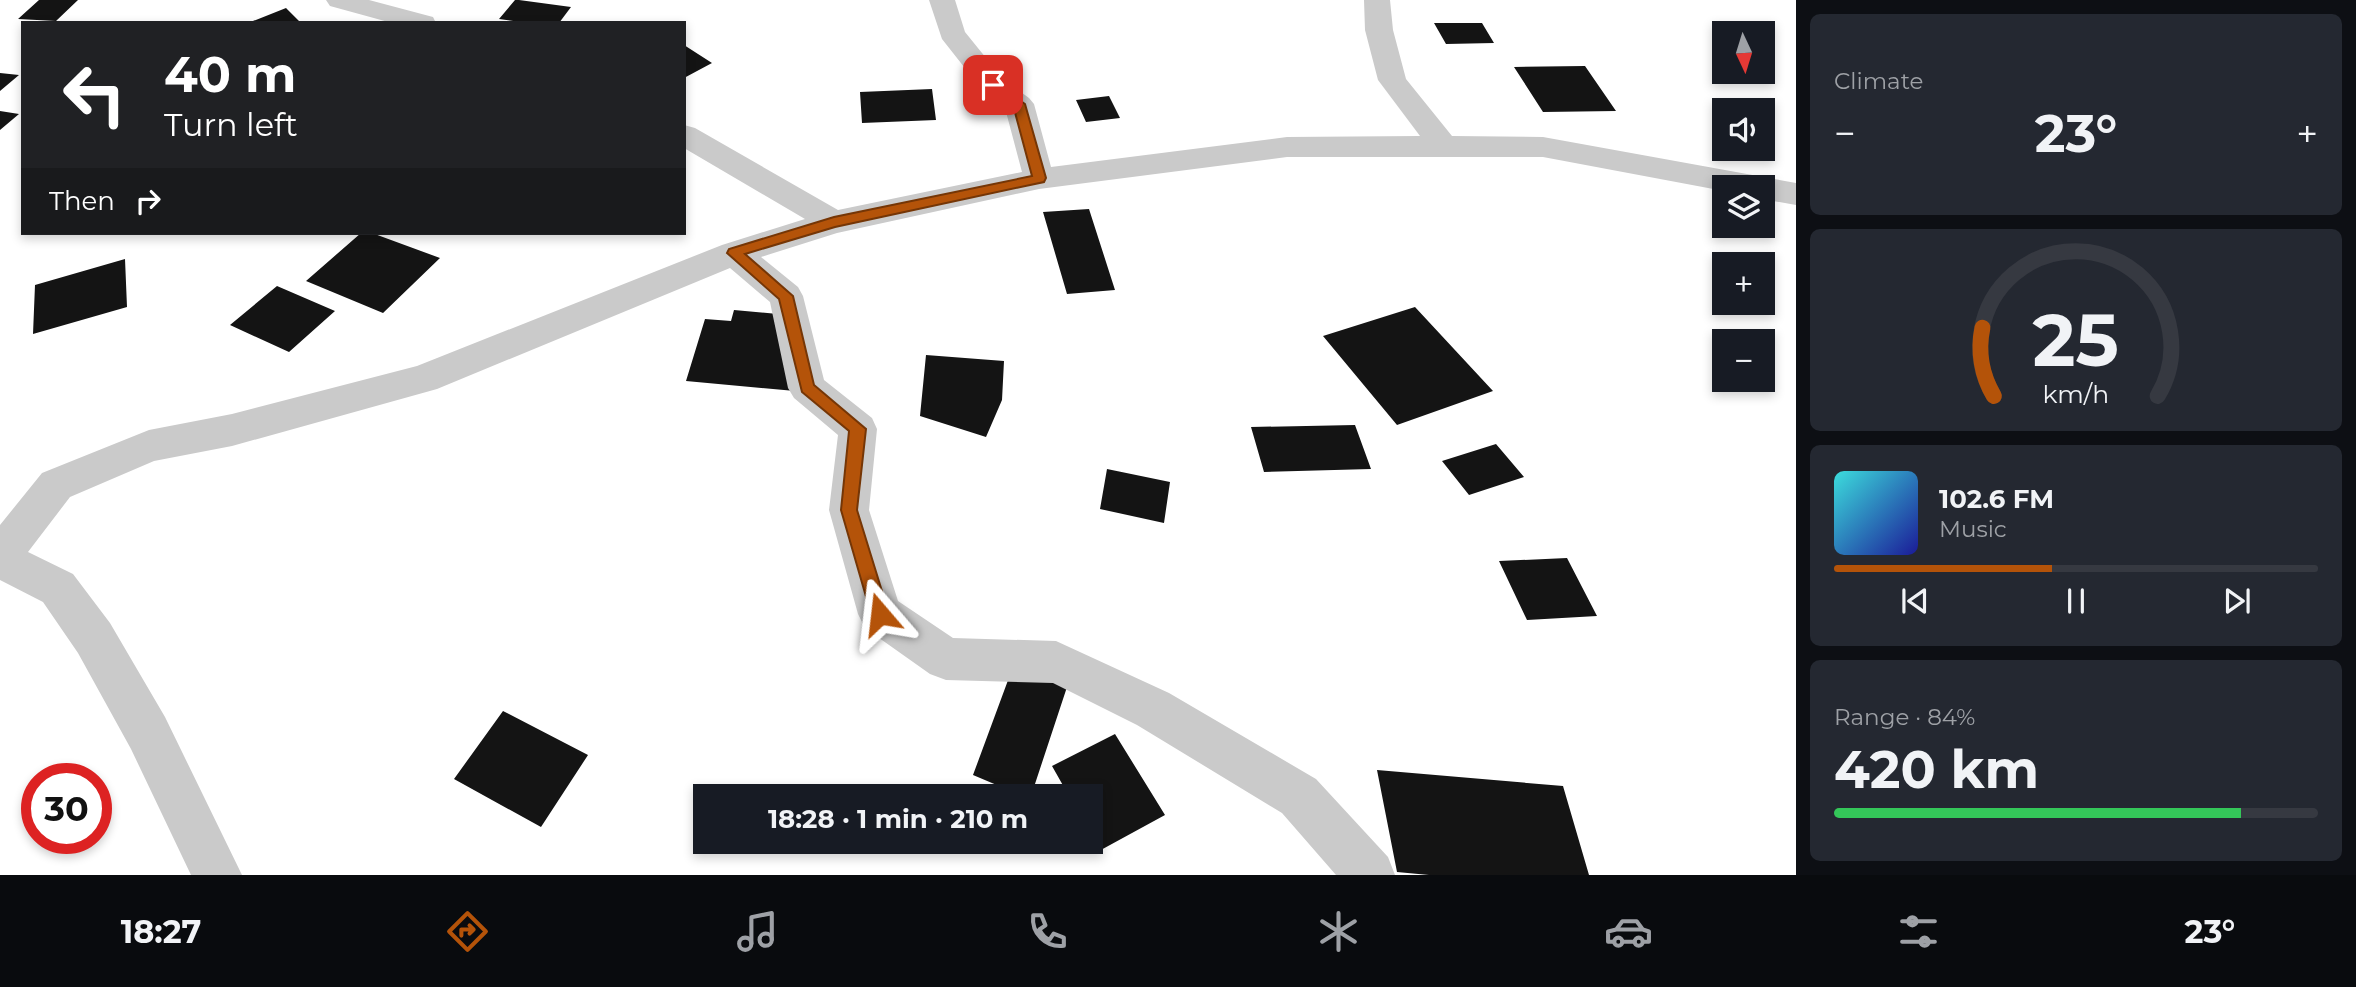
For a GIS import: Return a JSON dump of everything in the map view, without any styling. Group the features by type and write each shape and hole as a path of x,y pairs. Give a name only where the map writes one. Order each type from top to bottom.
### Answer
{"street":[{"path":"339,0 416,21"},
{"path":"942,0 952,33 993,85 1019,104 1039,178"},
{"path":"1377,0 1379,30 1392,80 1443,145"},
{"path":"686,136 834,222"},
{"path":"217,875 148,733 94,638 58,588 0,558 56,485 149,446 232,430 424,379 734,253 834,222 1039,178 1287,147 1443,145 1543,147 1712,179"},
{"path":"1775,190 1796,194"},
{"path":"734,253 786,296 807,388 858,429 849,510 880,614 946,659 1056,662 1153,709 1299,796 1370,875"}],"building":[{"path":"39,0 78,0 56,21 18,19"},
{"path":"515,0 571,7 560,21 499,19"},
{"path":"286,8 299,21 253,21"},
{"path":"1434,23 1482,23 1494,43 1446,44"},
{"path":"686,46 712,63 686,77"},
{"path":"1585,66 1616,111 1543,112 1514,67"},
{"path":"0,73 19,75 0,91"},
{"path":"932,89 936,120 862,123 860,92"},
{"path":"1109,96 1120,118 1086,122 1076,100"},
{"path":"0,111 19,114 0,130"},
{"path":"1089,209 1115,290 1067,294 1043,212"},
{"path":"359,235 377,235 440,258 383,313 306,281"},
{"path":"125,259 127,307 33,334 35,285"},
{"path":"277,286 335,311 289,352 230,325"},
{"path":"1415,307 1493,391 1397,425 1323,336"},
{"path":"734,310 778,314 795,391 686,381 705,319 731,321"},
{"path":"926,355 1004,361 1002,400 986,437 920,416"},
{"path":"1355,425 1371,469 1264,472 1251,427"},
{"path":"1496,444 1524,477 1469,495 1442,461"},
{"path":"1107,469 1170,482 1164,523 1100,509"},
{"path":"1567,558 1597,616 1527,620 1499,561"},
{"path":"1014,664 1068,684 1035,784 994,784 973,775"},
{"path":"503,711 588,755 541,827 454,779"},
{"path":"1115,734 1165,815 1103,849 1103,784 1062,784 1052,766"},
{"path":"1377,770 1563,786 1589,875 1429,875 1397,872"}],"route":[{"path":"880,614 849,510 858,429 807,388 786,296 734,253 834,222 1039,178 1019,104 993,85"}]}
